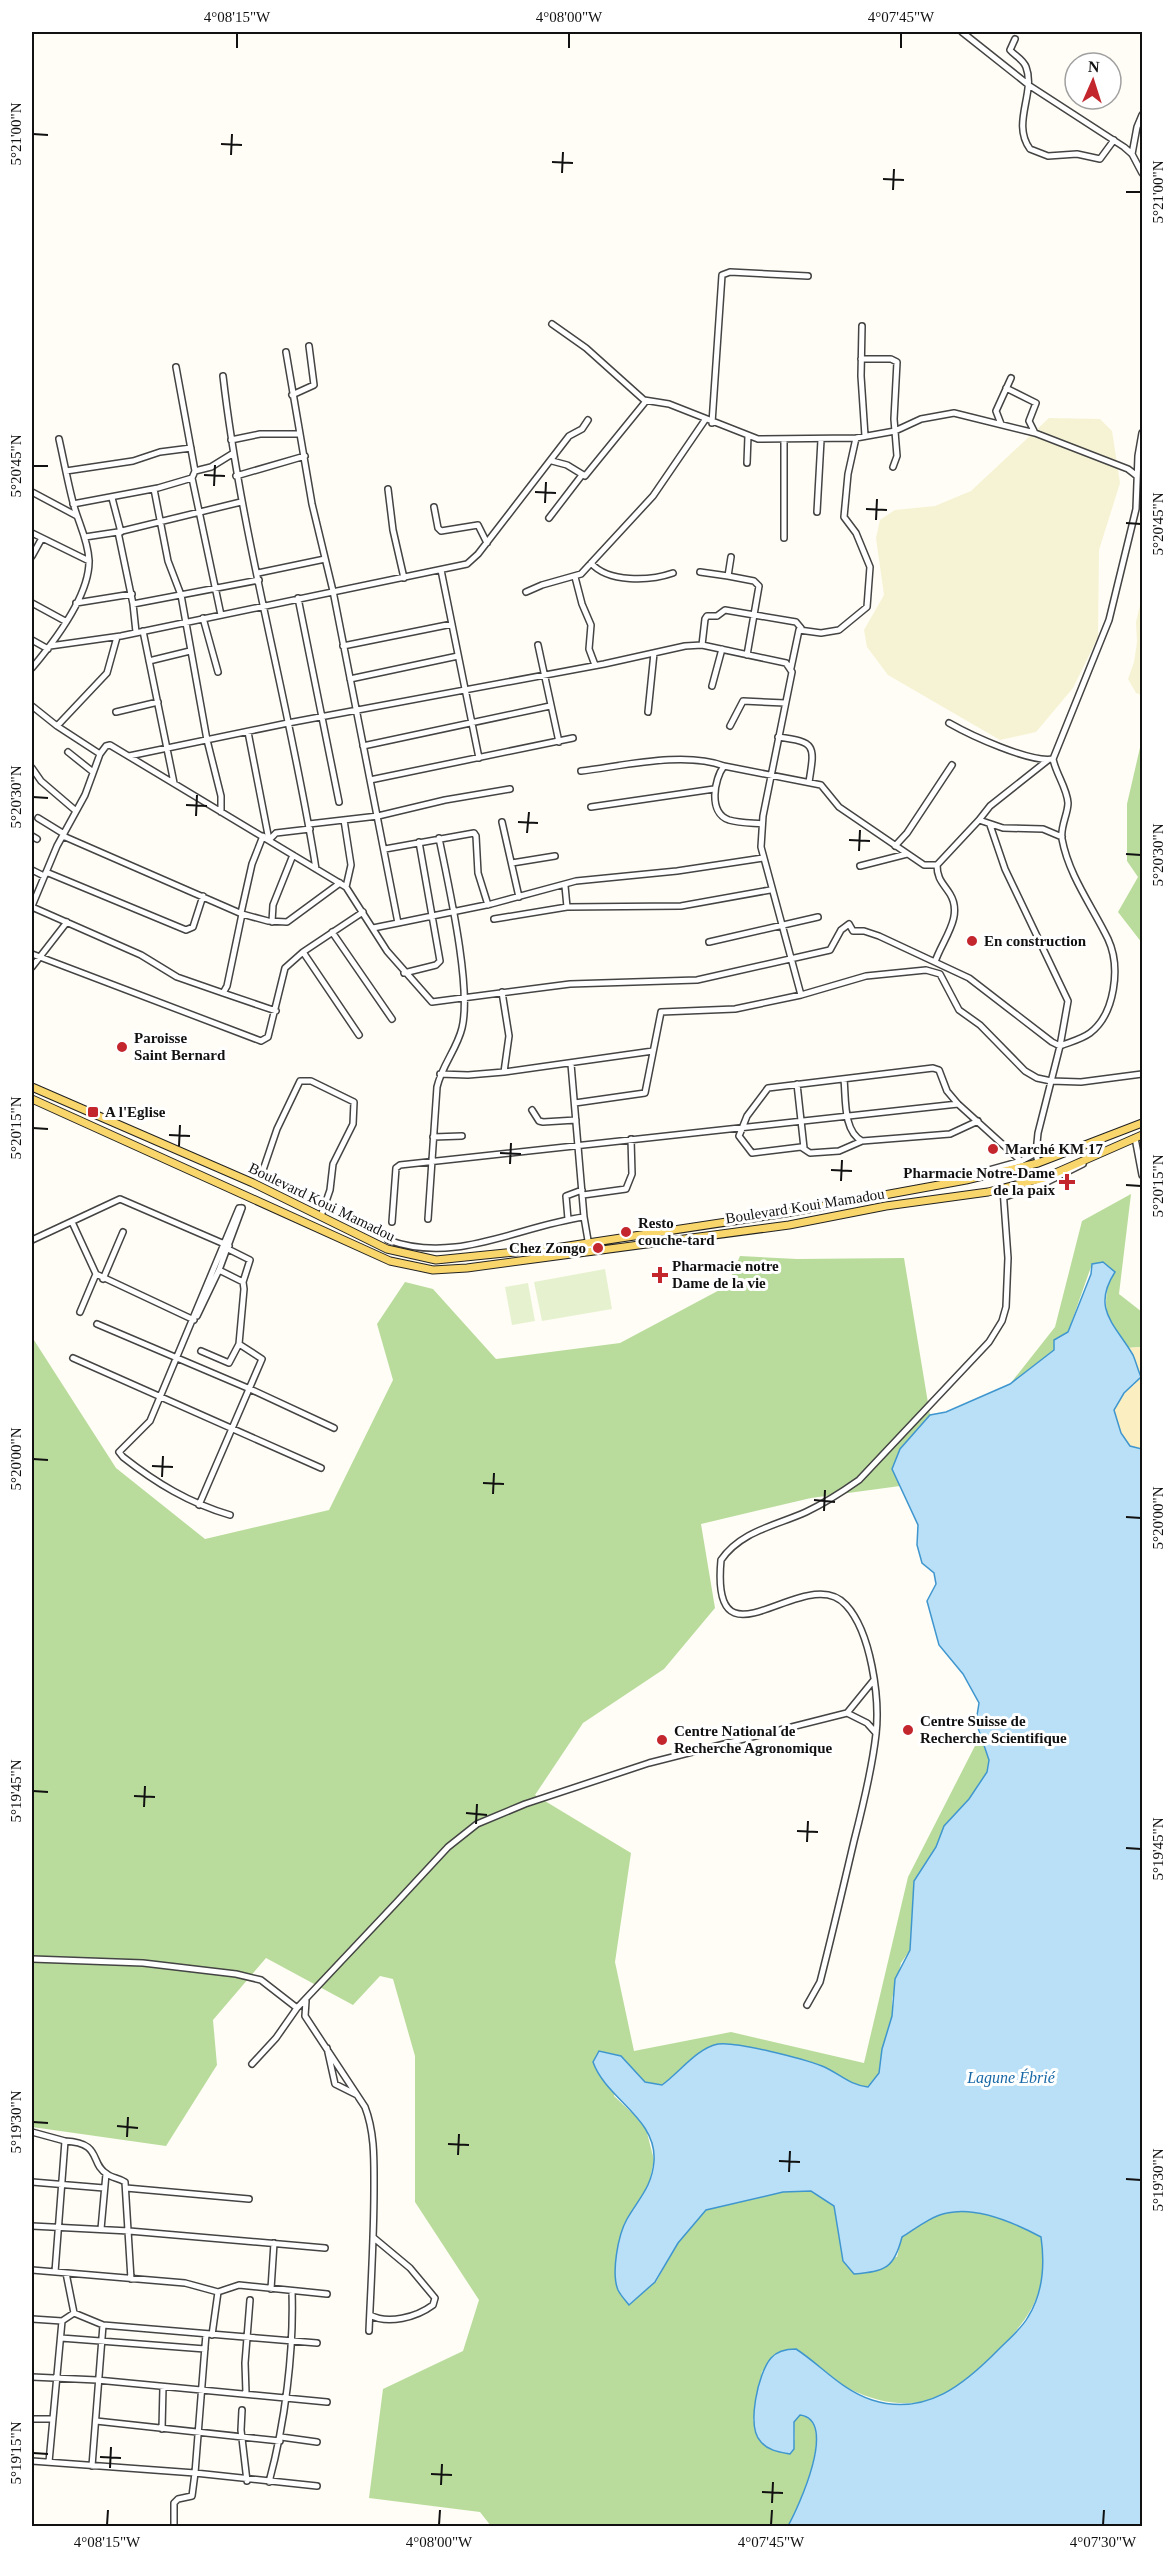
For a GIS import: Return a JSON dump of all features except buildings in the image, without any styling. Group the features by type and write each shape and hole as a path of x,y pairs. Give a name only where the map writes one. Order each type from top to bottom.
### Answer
{"main road":[{"name":"Boulevard Koui Mamadou","path":"32,1087 321,1216 387,1250 417,1258 464,1259 588,1242 786,1213 929,1187 1019,1169 1143,1123"},
{"name":"Boulevard Koui Mamadou","path":"32,1100 364,1250 416,1268 449,1270 789,1225 1003,1189 1100,1154 1139,1136"},
{"path":"67,1115 72,1105"},
{"path":"1019,1169 1022,1184"}],"street":[{"path":"962,32 1030,86 1132,154 1143,174"},
{"path":"1015,39 1010,50 1026,65 1030,86 1022,120 1027,145 1034,152 1048,156 1077,154 1100,159 1114,140"},
{"path":"1132,154 1137,127 1143,115"},
{"path":"712,423 722,275 730,272 808,276"},
{"path":"552,324 586,348 646,401 669,404 748,436 784,440 856,438 895,431 921,419 949,413 1035,433 1135,474"},
{"path":"862,326 861,359 865,436"},
{"path":"292,395 314,385 309,346"},
{"path":"286,352 312,504 333,591 398,923"},
{"path":"861,359 891,359 897,362 895,431 897,456 893,467"},
{"path":"176,367 195,471 192,478 221,615"},
{"path":"223,376 236,476 265,605 316,869"},
{"path":"1000,424 996,412 1011,378"},
{"path":"1006,388 1036,402 1029,422 1035,433"},
{"path":"549,518 582,475 586,475 646,401"},
{"path":"32,640 49,647 117,637 404,578 470,562 552,461 569,436 582,429 588,420"},
{"path":"526,592 542,585 575,577 591,563 638,509 653,496 705,420"},
{"path":"231,440 260,434 300,434"},
{"path":"581,771 685,760 706,761 821,785 839,807 895,846 924,865 937,864 990,806 1051,760 1087,680 1109,620 1135,519 1135,474 1143,434"},
{"path":"747,464 748,436"},
{"path":"702,645 707,616 717,616 725,610 796,622 809,632 839,630 867,607 870,567 856,533 844,517 848,474 856,438"},
{"path":"32,668 49,647 76,603 85,582 89,561 85,537 73,504 60,439"},
{"path":"784,440 784,538"},
{"path":"817,512 821,440"},
{"path":"66,471 133,461 160,452 191,448"},
{"path":"195,471 211,467 232,454"},
{"path":"236,476 305,456"},
{"path":"552,461 567,465 582,475"},
{"path":"73,504 154,489 192,478"},
{"path":"154,489 168,561 181,595 187,622 190,651 207,740 221,796 221,812"},
{"path":"388,489 393,530 404,578"},
{"path":"32,492 77,516"},
{"path":"112,498 174,783"},
{"path":"85,537 160,524 241,502"},
{"path":"434,507 438,528 441,531 478,525 487,543"},
{"path":"32,533 89,561"},
{"path":"32,556 42,538"},
{"path":"728,576 731,557"},
{"path":"134,604 216,588 325,559"},
{"path":"591,563 603,573 639,580 673,573"},
{"path":"441,570 479,758"},
{"path":"700,572 757,583 759,589 747,655"},
{"path":"575,577 582,604 591,625 589,649 595,665"},
{"path":"76,603 132,594"},
{"path":"298,598 339,802"},
{"path":"32,603 65,621"},
{"path":"203,618 218,672"},
{"path":"343,646 452,624"},
{"path":"801,628 791,668 762,824 762,858 801,995"},
{"path":"57,726 107,673 117,637"},
{"path":"538,645 559,742"},
{"path":"129,756 288,723 544,676 685,646 702,645 786,663 791,668"},
{"path":"712,686 723,650"},
{"path":"149,661 190,651"},
{"path":"648,712 654,653"},
{"path":"350,679 458,656"},
{"path":"730,726 743,701 785,703"},
{"path":"116,712 158,702"},
{"path":"32,706 57,726 100,754"},
{"path":"363,746 550,706"},
{"path":"948,723 987,742 1051,760"},
{"path":"248,732 269,840"},
{"path":"778,737 807,743 812,747 814,752 809,782"},
{"path":"370,780 573,738"},
{"path":"276,1011 177,977 141,955 32,907 100,754 106,746 110,745 129,756 346,886 405,973 432,1002 570,984 697,980 832,949 842,930 849,924 853,931 864,931 879,936 974,981 1060,1046"},
{"path":"68,752 93,772"},
{"path":"1051,760 1067,799 1062,837 1078,885 1109,940 1114,976 1106,1012 1096,1027 1088,1034 1060,1046"},
{"path":"895,846 907,833 952,765"},
{"path":"724,766 714,789 719,810 725,818 762,824"},
{"path":"32,768 76,811"},
{"path":"32,776 39,777"},
{"path":"269,840 276,834 309,827 378,816 445,800 510,789"},
{"path":"591,807 714,789"},
{"path":"38,818 64,835 242,914 272,921 287,922 340,883"},
{"path":"344,820 351,865 346,886"},
{"path":"979,820 990,825 1042,829 1062,837"},
{"path":"502,822 519,897"},
{"path":"990,825 1005,869 1068,1001 1060,1046 1038,1133 1036,1153 1038,1163"},
{"path":"385,849 439,838 475,834 478,873 488,905"},
{"path":"223,993 231,973 252,864 263,836"},
{"path":"428,1219 433,1114 440,1074 462,1029 464,999 439,838"},
{"path":"405,973 436,965 440,961 430,916 419,842"},
{"path":"860,866 907,854"},
{"path":"272,921 273,905 294,855"},
{"path":"512,863 555,856"},
{"path":"373,928 488,905 576,881 677,872 762,858"},
{"path":"935,962 956,914 951,895 937,876 937,864"},
{"path":"32,870 186,930 193,927 203,896"},
{"path":"564,886 567,907"},
{"path":"494,919 567,907 681,906 770,890"},
{"path":"32,954 261,1041 268,1037 285,968 303,952 363,912"},
{"path":"709,942 818,917"},
{"path":"32,967 38,956 67,922"},
{"path":"332,932 392,1019"},
{"path":"303,952 359,1035"},
{"path":"574,1103 645,1093 662,1012 727,1010 801,995 866,976 936,971 946,982 963,1014 980,1024 1025,1071 1036,1078 1051,1082 1081,1082 1143,1074"},
{"path":"502,992 508,1036 504,1072"},
{"path":"440,1074 468,1075 504,1072 653,1051"},
{"path":"571,1064 584,1216 590,1252"},
{"path":"804,1148 752,1153 740,1138 741,1126 765,1090 933,1068 939,1070 947,1091 958,1104 1021,1161"},
{"path":"844,1079 848,1122 855,1137 862,1141"},
{"path":"262,1173 277,1129 300,1081 311,1081 354,1102 353,1124 333,1164 330,1190 321,1216"},
{"path":"797,1084 804,1148 810,1153 839,1151 862,1141 950,1134 978,1121"},
{"path":"392,1222 397,1166 741,1126 958,1104"},
{"path":"532,1110 539,1121 543,1122 576,1119"},
{"path":"433,1137 462,1136"},
{"path":"1139,1136 1143,1175"},
{"path":"568,1219 567,1196 582,1192 626,1189 632,1174 631,1140"},
{"path":"929,1187 1021,1161 1036,1153"},
{"path":"1005,1197 1067,1173 1100,1154"},
{"path":"807,2005 820,1982 866,1791 876,1733 869,1649 860,1625 844,1603 829,1594 809,1594 749,1615 736,1615 727,1607 721,1589 721,1560 738,1540 804,1513 833,1498 859,1480 989,1342 1002,1321 1006,1307 1008,1258 1003,1189"},
{"path":"32,1240 120,1199 227,1246 250,1260 243,1282 239,1344 229,1363 201,1351"},
{"path":"194,1320 219,1270 227,1246 239,1208 242,1208 227,1246 194,1320 178,1359 148,1424 124,1445 120,1454 150,1478 199,1504 230,1515"},
{"path":"388,1240 417,1247 447,1249 474,1245 584,1216"},
{"path":"72,1221 96,1274 194,1320"},
{"path":"103,1279 123,1232"},
{"path":"219,1270 243,1282"},
{"path":"80,1312 96,1274"},
{"path":"97,1324 250,1389 334,1428"},
{"path":"199,1504 262,1359 239,1344"},
{"path":"73,1358 321,1468"},
{"path":"252,2064 297,2008 448,1847 477,1824 525,1804 649,1763 847,1713 873,1681"},
{"path":"847,1713 867,1723 876,1733"},
{"path":"32,1959 143,1963 236,1974 261,1980 297,2008"},
{"path":"306,2001 305,2016 357,2095 370,2120 374,2140 374,2238 369,2331"},
{"path":"292,2017 305,2016"},
{"path":"326,2046 335,2084 357,2095"},
{"path":"32,2132 80,2143 89,2148 106,2174 125,2182 131,2279"},
{"path":"55,2272 65,2141"},
{"path":"101,2229 106,2174"},
{"path":"32,2182 104,2188"},
{"path":"126,2188 249,2199"},
{"path":"32,2226 129,2231 186,2238 325,2248"},
{"path":"370,2315 378,2320 399,2318 426,2310 433,2305 435,2298 410,2268 374,2238"},
{"path":"271,2289 274,2243"},
{"path":"32,2270 185,2283 218,2292 239,2285 327,2294"},
{"path":"66,2273 74,2313"},
{"path":"269,2482 280,2439 290,2339 292,2291"},
{"path":"174,2526 174,2503 178,2499 192,2496 200,2432 205,2349 218,2292"},
{"path":"246,2393 245,2362 250,2300"},
{"path":"32,2319 62,2321 74,2313"},
{"path":"74,2313 103,2325 317,2343"},
{"path":"49,2462 62,2321"},
{"path":"92,2466 103,2325"},
{"path":"60,2338 205,2349"},
{"path":"32,2378 97,2380 327,2402"},
{"path":"162,2429 163,2387"},
{"path":"242,2410 242,2437 247,2481"},
{"path":"32,2419 53,2419"},
{"path":"96,2421 242,2437 317,2442"},
{"path":"32,2461 317,2486"}],"shaded area":[{"path":"1049,418 1100,419 1112,431 1120,483 1099,550 1098,637 1073,688 1036,732 1000,740 888,675 867,647 864,630 884,595 876,538 880,520 895,510 935,506 971,491"},
{"path":"1142,597 1142,695 1136,693 1128,679 1134,662 1137,642 1136,622"}],"green space":[{"path":"1142,739 1142,943 1118,912 1138,877 1127,861 1127,804"},
{"path":"1131,1194 1119,1294 1142,1312 1142,1347 1127,1348 1116,1331 1107,1310 1109,1282 1092,1264 1068,1332 1054,1340 1054,1350 1010,1384 1055,1327 1082,1221"},
{"path":"740,1256 797,1259 904,1258 930,1415 900,1449 892,1469 900,1486 811,1498 701,1524 715,1608 664,1669 583,1723 535,1795 631,1853 615,1962 634,2051 731,2032 864,2063 908,1877 980,1736 989,1760 987,1772 969,1799 944,1826 936,1847 914,1881 910,1950 901,1963 879,2073 867,2087 851,2082 813,2063 792,2058 694,2057 662,2085 645,2082 621,2056 614,2096 645,2125 654,2160 647,2192 626,2220 656,2282 678,2243 705,2210 783,2192 812,2191 834,2206 843,2260 897,2257 902,2237 923,2223 947,2213 971,2211 1008,2221 1041,2237 1043,2272 1040,2287 1036,2300 1021,2325 986,2363 967,2381 952,2391 926,2401 888,2402 869,2397 835,2380 805,2355 762,2371 753,2421 795,2440 794,2421 799,2415 810,2420 816,2432 816,2447 812,2465 800,2501 788,2526 491,2526 480,2512 369,2498 383,2389 463,2351 479,2300 415,2202 415,2056 393,1979 380,1976 353,2005 266,1958 213,2020 217,2065 166,2146 32,2127 32,1337 116,1468 205,1539 329,1510 393,1380 377,1324 405,1282 433,1289 496,1359 620,1343 727,1286"},
{"path":"605,1269 612,1309 542,1321 534,1282"},
{"path":"528,1283 535,1321 512,1325 505,1287"}],"sand":[{"path":"1142,1347 1142,1449 1130,1446 1121,1433 1114,1410 1124,1393 1135,1384 1133,1355 1127,1348"}],"water":[{"name":"Lagune Ébrié","path":"1103,1262 1115,1272 1105,1296 1108,1316 1133,1355 1141,1377 1124,1393 1114,1410 1121,1433 1130,1446 1142,1449 1142,2526 788,2526 800,2502 812,2466 816,2448 816,2432 811,2420 800,2415 794,2422 794,2449 790,2454 778,2452 761,2442 754,2425 754,2413 758,2387 771,2358 782,2351 796,2349 841,2384 872,2400 892,2404 910,2404 927,2401 943,2394 973,2374 1025,2321 1033,2308 1042,2279 1041,2237 996,2217 959,2211 947,2213 929,2220 902,2237 895,2256 887,2266 854,2274 843,2261 834,2206 811,2191 783,2192 706,2210 678,2243 655,2282 629,2305 619,2292 616,2283 616,2254 627,2219 651,2178 654,2161 653,2146 648,2133 608,2087 593,2062 599,2051 621,2056 645,2082 662,2085 703,2050 718,2044 727,2044 770,2051 813,2063 861,2086 868,2087 879,2073 882,2049 892,2016 895,1979 910,1950 914,1881 936,1847 944,1826 969,1799 987,1772 989,1760 976,1722 979,1703 963,1674 939,1645 927,1601 936,1584 934,1573 922,1563 917,1545 918,1525 892,1469 900,1449 930,1415 946,1412 1010,1384 1054,1350 1054,1340 1068,1332 1091,1274 1092,1264"}],"place":[{"name":"En construction","path":"972,941"},
{"name":"Paroisse Saint Bernard","path":"122,1047"},
{"name":"A l'Eglise","path":"93,1112"},
{"name":"Marché KM 17","path":"993,1149"},
{"name":"Pharmacie Notre-Dame de la paix","path":"1067,1182"},
{"name":"Resto couche-tard","path":"626,1232"},
{"name":"Chez Zongo","path":"598,1248"},
{"name":"Pharmacie notre Dame de la vie","path":"660,1275"},
{"name":"Centre Suisse de Recherche Scientifique","path":"908,1730"},
{"name":"Centre National de Recherche Agronomique","path":"662,1740"}]}
